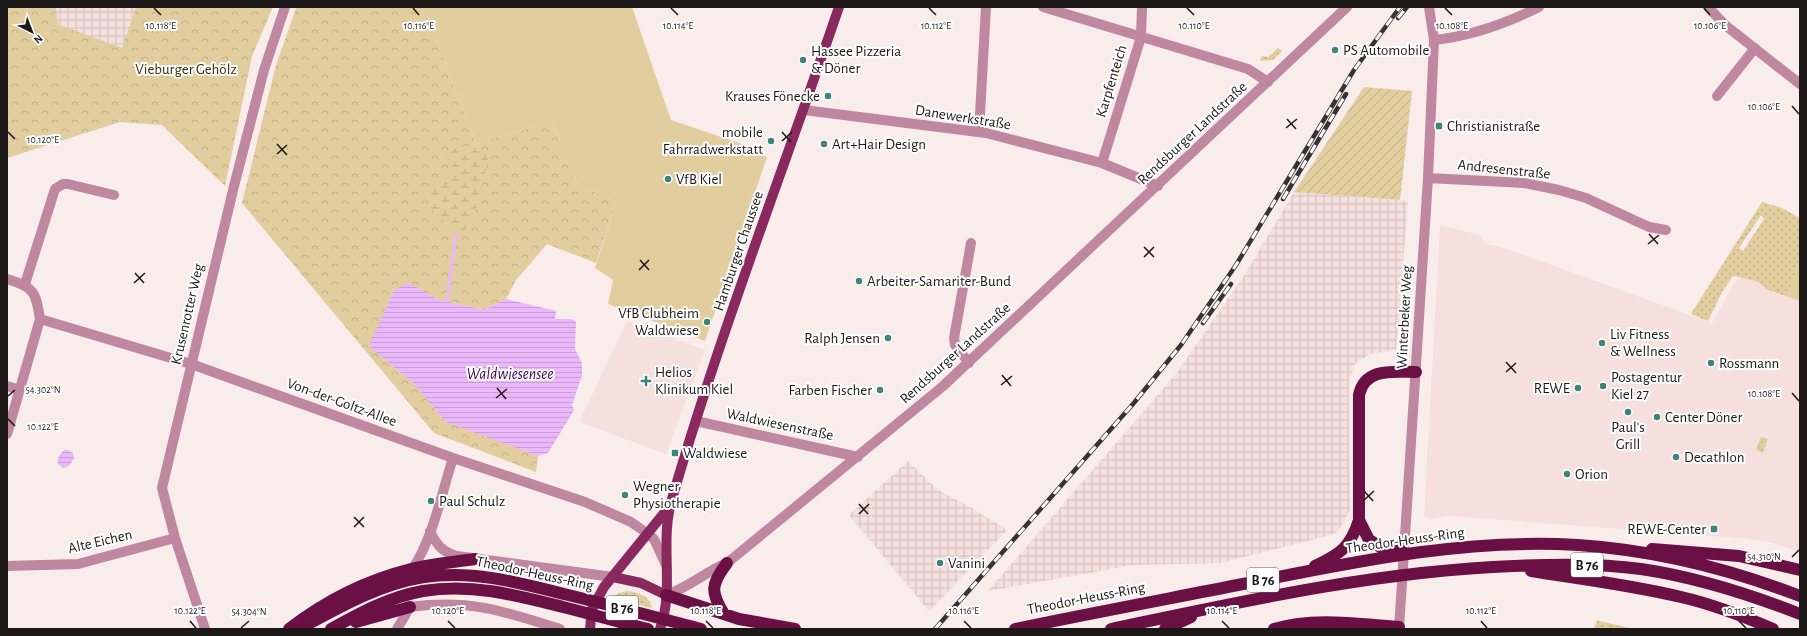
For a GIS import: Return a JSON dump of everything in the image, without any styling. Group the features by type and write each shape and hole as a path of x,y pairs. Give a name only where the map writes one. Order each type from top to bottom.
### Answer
{"highway":[{"name":"B 76","path":"1415,553 1384,548 1374,544 1366,536 1360,520 1358,430 1360,387 1373,375 1383,371 1416,372"},
{"name":"B 76","path":"1300,572 1343,550 1352,539 1360,520"},
{"name":"Theodor-Heuss-Ring","path":"1015,629 1300,572 1455,548 1525,544 1578,545 1613,548 1648,554 1708,567 1800,596"},
{"name":"B 76","path":"1613,548 1659,549 1719,554 1800,570"},
{"path":"289,629 324,605 382,577 413,568 475,559"},
{"path":"724,614 715,600 713,592 717,577 726,563"},
{"name":"B 76","path":"1500,567 1554,565 1609,566 1641,570 1724,588 1800,614"},
{"name":"B 76","path":"1500,567 1610,582 1682,597 1750,619 1773,629"},
{"path":"1111,629 1212,608 1370,579 1434,571 1500,567"},
{"name":"Theodor-Heuss-Ring","path":"299,629 358,598 389,586 424,577 458,574 500,578 701,629"},
{"name":"Theodor-Heuss-Ring","path":"330,629 371,608 393,599 422,592 464,588 500,591 648,629"},
{"path":"666,595 751,622 795,629"},
{"path":"336,629 376,615 410,607"},
{"path":"1165,629 1212,608"},
{"path":"1274,629 1304,623 1328,622 1399,628"}],"main road":[{"name":"Hamburger Chaussee","path":"660,629 665,608 666,595 669,507 696,421 839,7"},
{"name":"Hamburger Chaussee","path":"590,628 592,609 604,587 669,507"},
{"path":"613,577 641,583 666,595"}],"street":[{"name":"Krusenrotter Weg","path":"205,629 175,538 162,488 254,109 264,70 285,7"},
{"path":"979,132 986,7"},
{"path":"1043,7 1248,69 1268,82"},
{"name":"Karpfenteich","path":"1102,163 1141,37 1142,7"},
{"name":"Rendsburger Landstraße","path":"666,595 681,590 697,578 726,563 858,457 969,363 1347,7"},
{"name":"Winterbeker Weg","path":"1399,628 1428,178 1434,40 1429,7"},
{"path":"1434,40 1470,34 1496,27 1539,7"},
{"path":"1708,7 1726,25 1800,84"},
{"path":"1717,96 1755,48"},
{"name":"Danewerkstraße","path":"804,110 979,132 1102,163 1158,186"},
{"name":"Andresenstraße","path":"1428,178 1524,183 1559,190 1586,198 1649,227 1666,230"},
{"path":"25,284 55,189 63,184 68,184 114,195"},
{"path":"969,363 955,345 954,338 971,243"},
{"path":"7,280 25,284 33,293 38,306 40,319 7,434"},
{"name":"Von-der-Goltz-Allee","path":"40,319 191,364 453,458 585,502 630,522 648,534 654,539 666,565"},
{"path":"7,386 20,390"},
{"name":"Waldwiesenstraße","path":"696,421 858,457"},
{"path":"413,568 420,558 430,531 453,458"},
{"path":"430,531 437,544 445,552 475,559 525,564 613,577"},
{"name":"Alte Eichen","path":"7,566 78,564 175,538"},
{"path":"397,629 410,607 436,604 468,605 497,610 560,629"}],"shaded area":[{"path":"56,7 136,7 122,48 58,24"},
{"path":"1294,192 1408,201 1396,350 1370,354 1355,364 1349,381 1350,510 1343,524 1335,534 1220,563 1134,565 988,591 1176,374 1243,277"},
{"path":"1440,225 1480,235 1485,243 1510,250 1712,323 1733,285 1740,277 1758,282 1766,289 1800,301 1800,552 1766,541 1738,538 1449,516 1429,519 1424,516"},
{"name":"Helios Klinikum Kiel","path":"627,321 705,350 666,454 579,422"},
{"path":"908,461 938,490 972,508 1007,530 929,611 849,515"}],"green space":[{"name":"Vieburger Gehölz","path":"7,7 56,7 58,24 122,48 136,7 273,7 252,56 225,186 162,125 120,122 7,158"},
{"path":"424,7 476,144 552,121 571,173 580,185 616,202 596,263 547,244 516,280 506,299 484,310 437,299 409,283 370,346 414,384 446,421 538,456 536,472 434,433 242,203 276,65 296,8"},
{"name":"VfB Kiel","path":"424,7 632,7 671,120 751,147 750,151 767,157 705,341 608,304 613,280 595,268 616,202 580,185 571,173 552,121 476,144"},
{"path":"1278,48 1282,51 1273,60 1260,61 1262,56 1268,57"},
{"path":"1364,87 1412,91 1400,200 1294,192"},
{"path":"470,143 489,154 478,204 465,233 456,234 428,205 429,196 440,181 447,184 451,178 447,161 451,148"},
{"path":"1762,202 1782,208 1800,218 1800,258 1788,297 1766,289 1758,282 1733,276 1722,292 1708,321 1691,314","holes":["1761,215 1764,219 1743,251 1739,248"]},
{"path":"1800,258 1800,301 1788,297"},
{"path":"1761,437 1768,439 1763,453 1756,450"},
{"path":"627,591 647,598 652,608 611,598 619,593"},
{"path":"1597,620 1600,621 1629,628 1594,629"}],"water":[{"name":"Waldwiesensee","path":"409,283 437,299 484,310 506,299 556,311 555,319 572,319 576,322 575,349 582,363 582,375 572,405 574,410 548,453 538,456 446,422 414,384 369,346 394,290"},
{"path":"66,449 73,453 74,459 69,466 63,468 58,464 58,459"}],"waterway":[{"path":"447,301 456,234"}],"railway":[{"path":"935,629 1133,404 1181,345 1236,265 1354,70 1400,7"},
{"path":"1398,18 1407,7"},
{"path":"1283,199 1346,94"},
{"path":"1203,323 1231,284"}],"place":[{"name":"PS Automobile","path":"1335,50"},
{"name":"Hassee Pizzeria & Döner","path":"803,60"},
{"name":"Krauses Fönecke","path":"828,96"},
{"name":"Christianistraße","path":"1439,126"},
{"name":"mobile Fahrradwerkstatt","path":"771,141"},
{"name":"Art+Hair Design","path":"824,144"},
{"name":"VfB Kiel","path":"668,179"},
{"name":"Arbeiter-Samariter-Bund","path":"859,281"},
{"name":"VfB Clubheim Waldwiese","path":"707,322"},
{"name":"Ralph Jensen","path":"888,338"},
{"name":"Liv Fitness & Wellness","path":"1602,343"},
{"name":"Rossmann","path":"1711,363"},
{"name":"Helios Klinikum Kiel","path":"646,381"},
{"name":"Postagentur Kiel 27","path":"1603,386"},
{"name":"REWE","path":"1578,388"},
{"name":"Farben Fischer","path":"880,390"},
{"name":"Paul's Grill","path":"1628,412"},
{"name":"Center Döner","path":"1657,417"},
{"name":"Waldwiese","path":"675,453"},
{"name":"Decathlon","path":"1676,457"},
{"name":"Orion","path":"1567,474"},
{"name":"Wegner Physiotherapie","path":"625,495"},
{"name":"Paul Schulz","path":"431,501"},
{"name":"REWE-Center","path":"1714,529"},
{"name":"Vanini","path":"940,563"}]}
